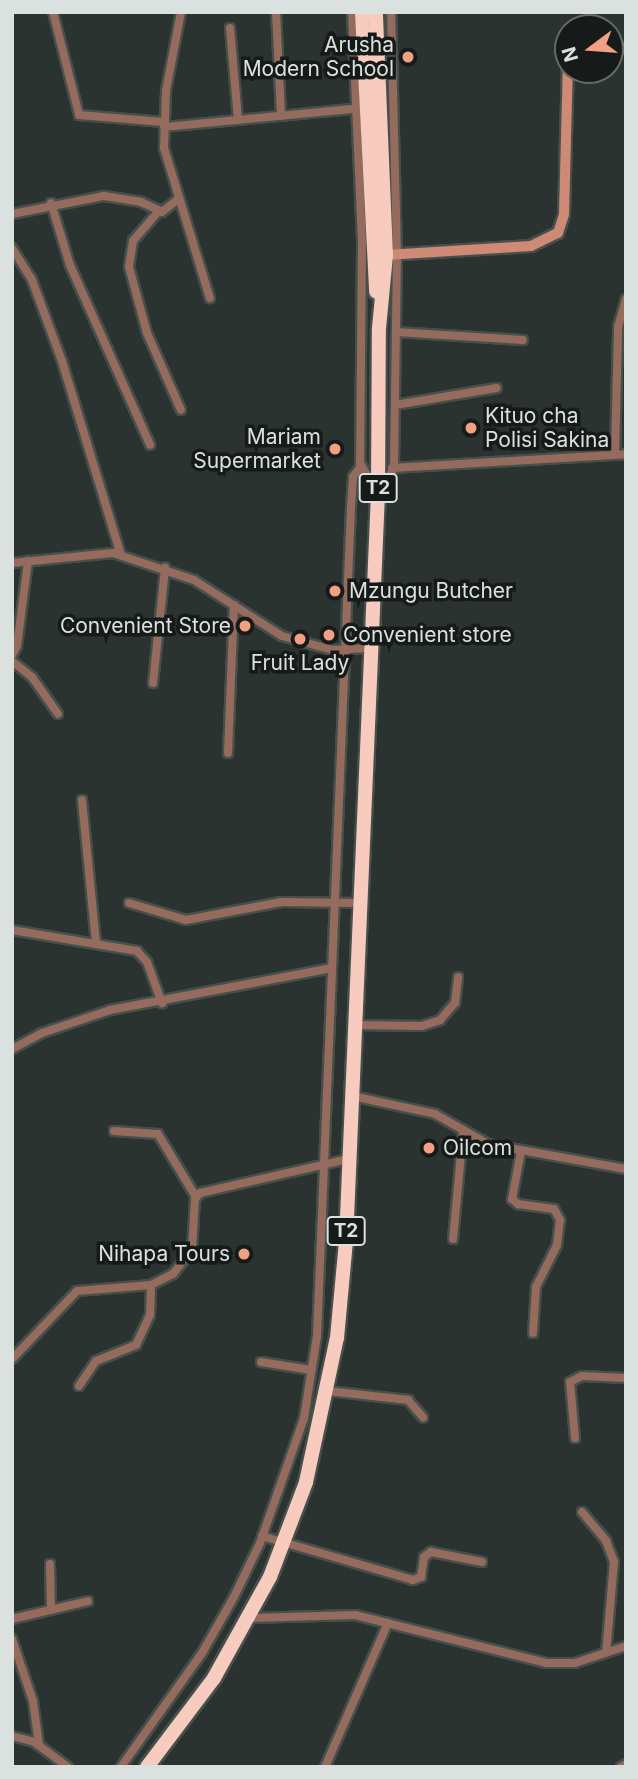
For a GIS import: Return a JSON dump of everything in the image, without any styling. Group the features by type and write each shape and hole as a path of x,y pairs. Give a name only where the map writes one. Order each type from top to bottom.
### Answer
{"highway":[{"name":"T2","path":"148,1767 215,1678 250,1618 284,1545 328,1391 341,1292 378,494 379,278 364,107 362,12"},
{"name":"T2","path":"376,12 394,254 379,278"}],"street":[{"path":"52,12 79,115 164,125 238,121 364,107"},
{"path":"181,12 172,50 164,125 167,165 210,298"},
{"path":"276,12 281,116"},
{"path":"352,12 364,107 362,466 378,494 394,468 396,332 391,12"},
{"path":"230,28 238,121"},
{"path":"394,254 531,246 558,233 564,214 567,84"},
{"path":"12,214 51,203 119,197 141,202 158,212"},
{"path":"178,199 171,209 158,212 133,241 129,267 147,333 181,410"},
{"path":"51,203 70,265 150,445"},
{"path":"12,248 32,280 62,361 121,555"},
{"path":"615,454 622,348 620,313 626,299"},
{"path":"396,332 523,340"},
{"path":"395,405 497,388"},
{"path":"378,467 626,454"},
{"path":"121,1767 202,1653 262,1536 304,1418 312,1370 321,1256 320,1165 332,968 332,903 347,649 353,477 362,466"},
{"path":"12,563 103,551 121,555 165,568 282,636 316,647 369,648"},
{"path":"12,655 18,646 28,561"},
{"path":"153,683 165,568"},
{"path":"228,754 234,606"},
{"path":"12,661 32,677 58,714"},
{"path":"82,800 96,942"},
{"path":"130,903 186,920 281,902 359,902"},
{"path":"12,930 96,942 143,956 162,1003"},
{"path":"12,1049 86,1017 332,968"},
{"path":"354,1025 422,1026 440,1020 455,1003 458,977"},
{"path":"352,1096 435,1114 463,1133 521,1151 626,1169"},
{"path":"12,1359 77,1291 151,1284 173,1274 189,1257 196,1197 158,1134 114,1131"},
{"path":"453,1239 463,1133"},
{"path":"521,1151 512,1199 524,1206 554,1209 561,1220 557,1245 536,1287 533,1333"},
{"path":"196,1197 210,1189 348,1159"},
{"path":"79,1386 96,1361 136,1345 150,1315 151,1284"},
{"path":"261,1362 312,1370"},
{"path":"575,1438 570,1382 582,1376 626,1378"},
{"path":"328,1391 408,1400 423,1417"},
{"path":"582,1512 606,1541 614,1562 606,1653"},
{"path":"262,1536 284,1545 413,1580 421,1577 429,1552 482,1562"},
{"path":"50,1564 51,1611"},
{"path":"12,1619 88,1601"},
{"path":"250,1618 330,1613 388,1623 546,1663 575,1663 626,1646"},
{"path":"325,1767 388,1623"},
{"path":"12,1639 33,1701 39,1745"},
{"path":"12,1736 39,1745 68,1767"},
{"path":"621,1767 626,1764"}],"place":[{"name":"Arusha Modern School","path":"408,57"},
{"name":"Kituo cha Polisi Sakina","path":"471,428"},
{"name":"Mariam Supermarket","path":"335,449"},
{"name":"Mzungu Butcher","path":"335,591"},
{"name":"Convenient Store","path":"245,626"},
{"name":"Convenient store","path":"329,635"},
{"name":"Fruit Lady","path":"300,639"},
{"name":"Oilcom","path":"429,1148"},
{"name":"Nihapa Tours","path":"244,1254"}]}
